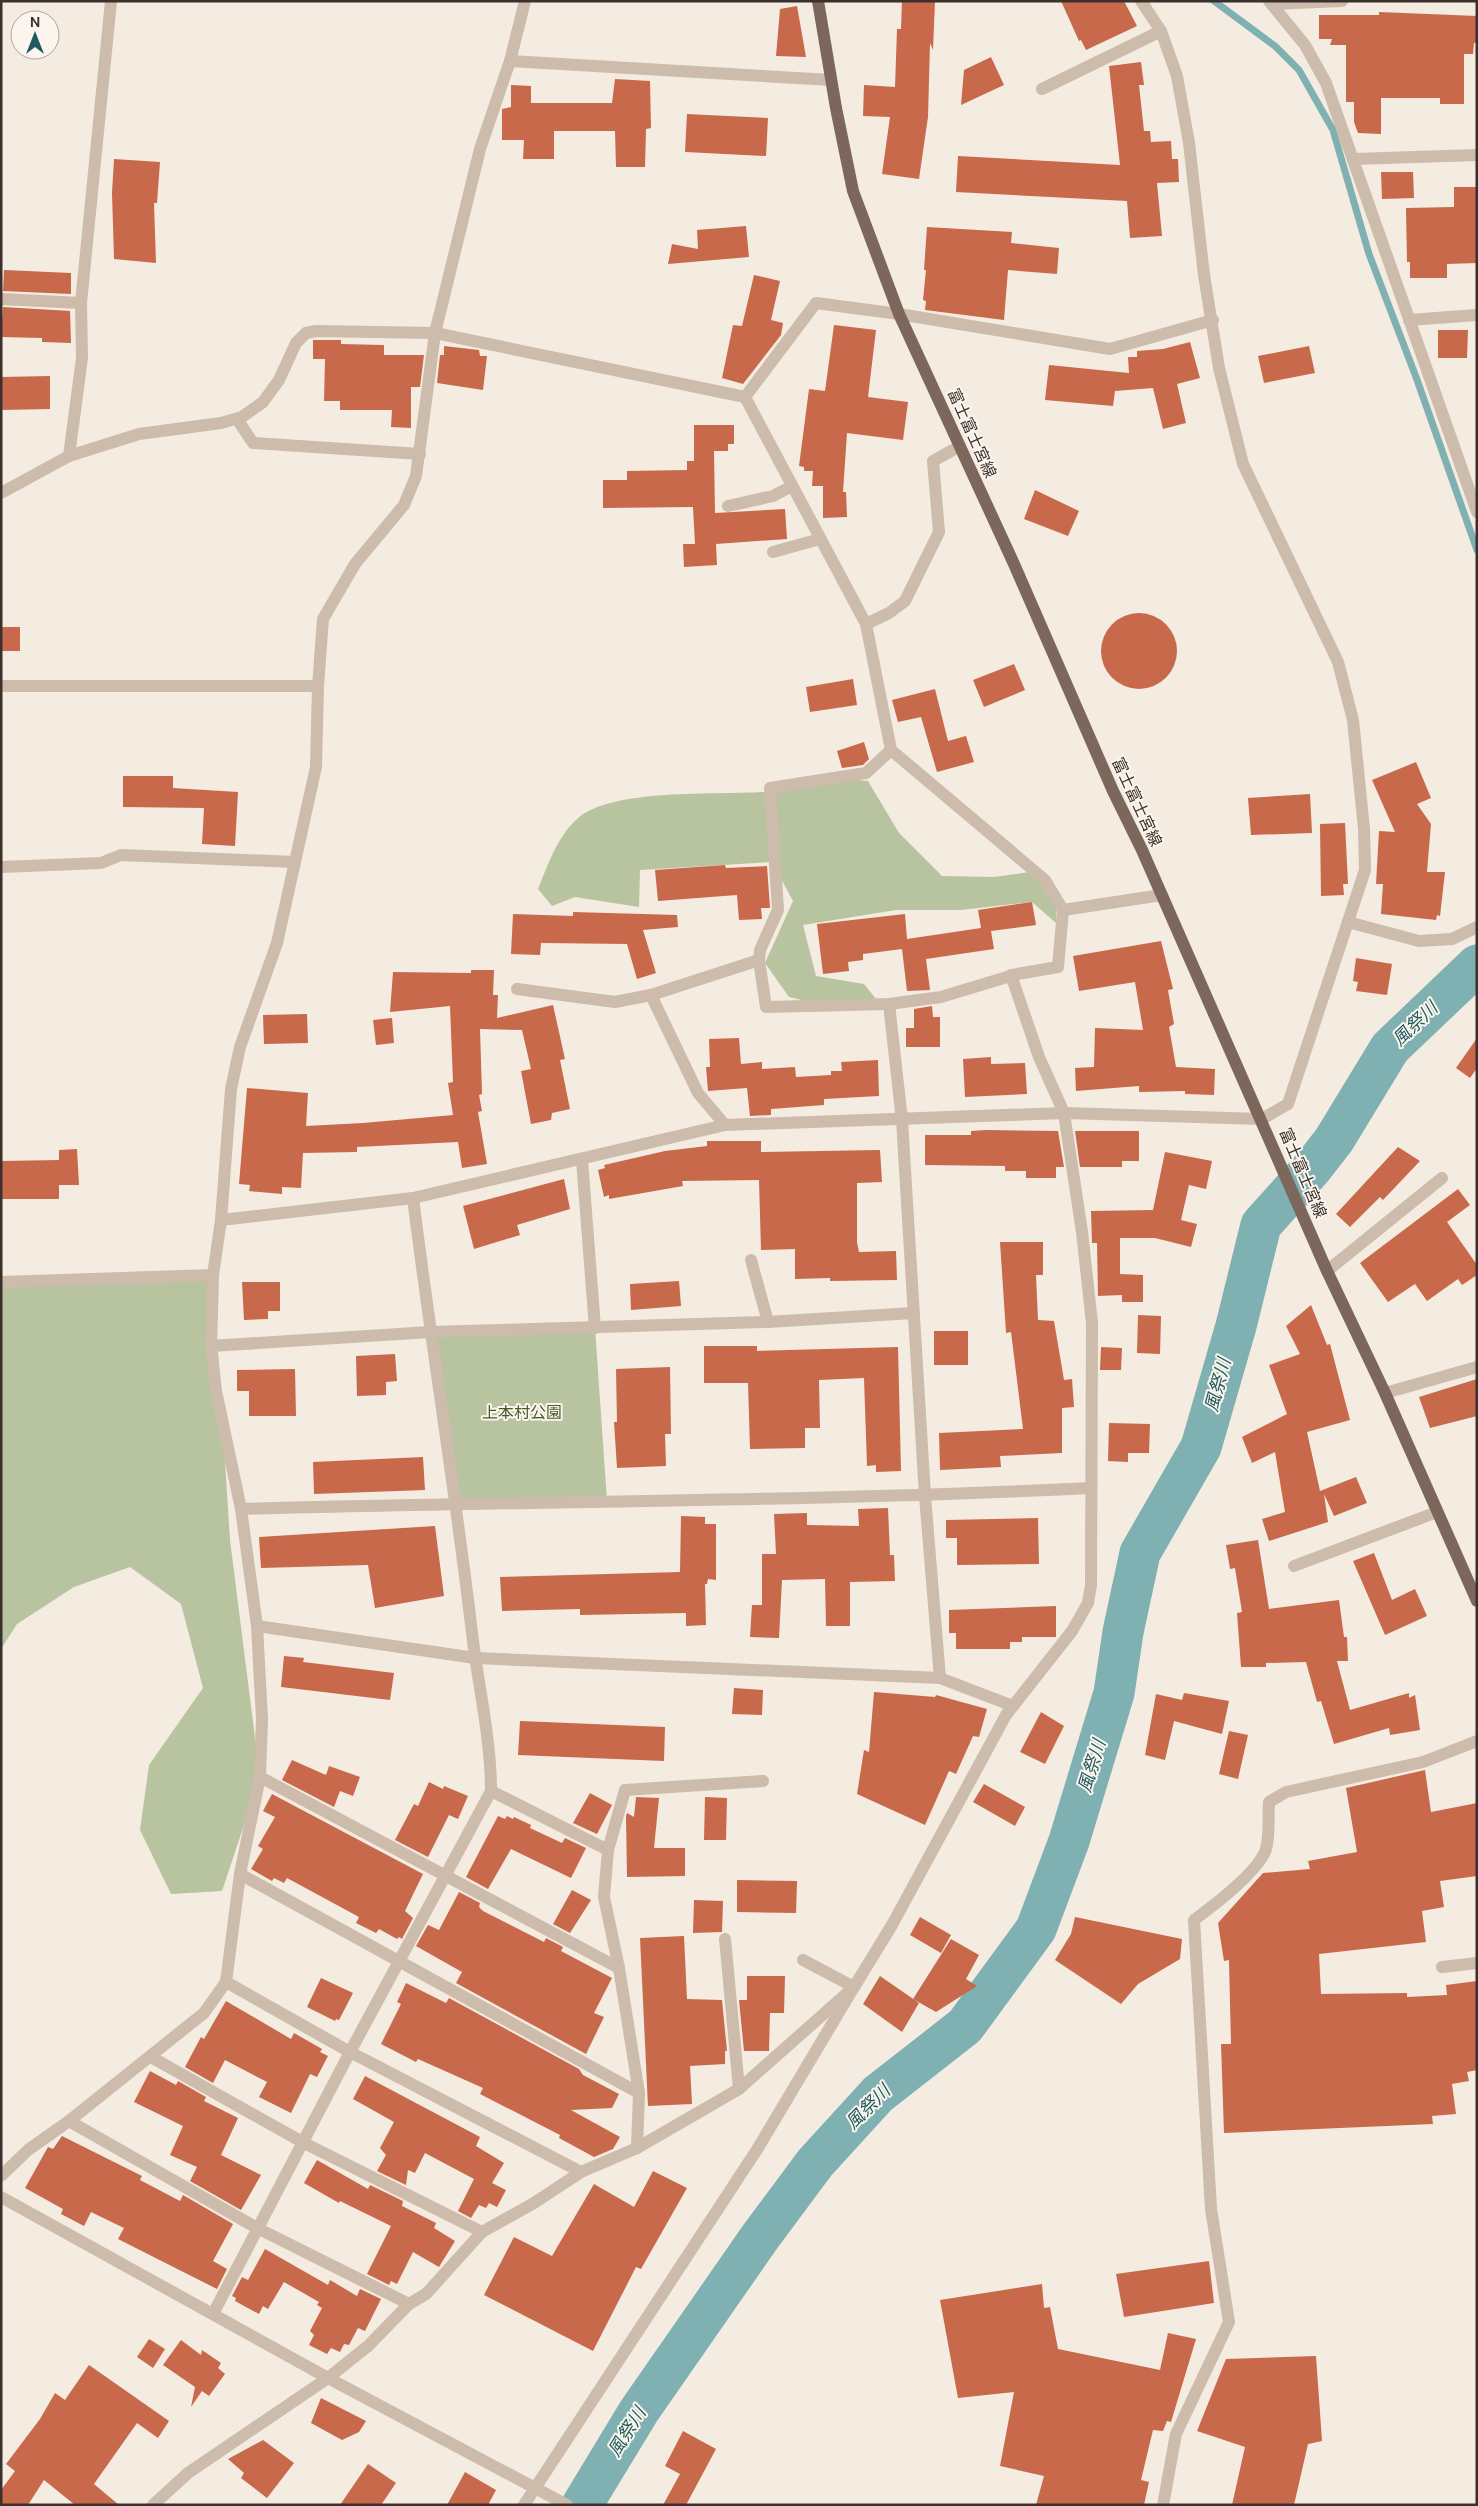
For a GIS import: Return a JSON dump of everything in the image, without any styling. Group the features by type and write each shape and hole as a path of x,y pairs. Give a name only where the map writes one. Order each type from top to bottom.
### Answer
{"main road":[{"name":"富士富士宮線","path":"818,1 830,80 853,190 899,314 960,446 1113,791 1162,895 1262,1119 1327,1271 1385,1393 1477,1601"}],"street":[{"path":"69,456 82,358 81,303 111,1"},
{"path":"1,2176 28,2150 69,2121 204,2013 226,1982 240,1874 260,1777 262,1719 257,1626 241,1509 216,1392 211,1346 214,1275 221,1220 230,1089 240,1047 277,943 316,767 318,686 323,619 355,564 404,505 416,476 435,333 480,148 510,61 525,1"},
{"path":"221,1220 413,1198 582,1160 725,1125 1064,1113 1262,1119 1288,1104 1365,870 1364,829 1353,720 1338,662 1243,464 1219,368 1213,320 1204,275 1188,133 1177,76 1161,31 1142,1"},
{"path":"1271,2 1342,1"},
{"path":"1271,2 1305,44 1326,83 1409,320 1472,488 1477,512"},
{"path":"1042,89 1161,31"},
{"path":"510,61 830,80"},
{"path":"1353,158 1477,155"},
{"path":"1,299 81,303"},
{"path":"745,397 816,303 899,314 1110,349 1213,320"},
{"path":"1409,320 1477,315"},
{"path":"1,493 69,456 139,434 221,423 236,419 263,402 278,380 296,343 306,333 344,330 435,333 745,397"},
{"path":"745,397 866,624 891,750 1045,880 1063,910 1058,967 1011,976 941,997 889,1004 766,1008 759,960 760,950 778,910 770,788 866,773 891,750"},
{"path":"236,419 253,443 420,454"},
{"path":"866,624 889,613 905,601 939,532 932,461 960,446"},
{"path":"728,506 773,496 792,486"},
{"path":"773,552 820,540"},
{"path":"1,686 318,686"},
{"path":"1,866 101,863 121,855 295,862"},
{"path":"1063,910 1162,895"},
{"path":"1348,922 1419,941 1452,939 1477,927"},
{"path":"517,989 615,1002 651,995 759,960"},
{"path":"524,2505 758,2148 892,1925 1006,1715 1072,1631 1088,1603 1091,1585 1092,1323 1082,1232 1064,1113 1039,1057 1011,976"},
{"path":"651,995 698,1093 725,1125"},
{"path":"889,1004 902,1120 925,1496 940,1678"},
{"path":"582,1160 595,1328"},
{"path":"1327,1271 1442,1178"},
{"path":"213,2314 350,2052 492,1790 491,1762 475,1658 456,1503 430,1332 413,1198"},
{"path":"751,1260 768,1322"},
{"path":"1,1282 214,1275"},
{"path":"211,1346 430,1332 768,1322 913,1313"},
{"path":"1385,1393 1477,1367"},
{"path":"241,1509 456,1503 925,1496 1090,1488"},
{"path":"1294,1566 1438,1512"},
{"path":"257,1626 475,1658 940,1678 1013,1706"},
{"path":"1163,2505 1176,2434 1229,2322 1211,2209 1194,1920 1226,1896 1258,1862 1266,1849 1269,1802 1286,1792 1423,1762 1477,1741"},
{"path":"260,1777 447,1875 618,1968"},
{"path":"637,2148 639,2093 604,1897 608,1850 625,1790 763,1780"},
{"path":"492,1790 608,1850"},
{"path":"240,1874 639,2093"},
{"path":"725,1939 739,2089"},
{"path":"803,1960 854,1987"},
{"path":"1442,1967 1477,1963"},
{"path":"226,1982 350,2052 581,2172"},
{"path":"153,2505 188,2473 328,2378 368,2346 409,2304 426,2294 482,2232 534,2203 581,2172 637,2148 739,2089 854,1987"},
{"path":"151,2057 304,2143 482,2232"},
{"path":"69,2121 257,2228 409,2304"},
{"path":"1,2198 328,2378 562,2503"}],"green space":[{"path":"843,779 868,781 899,833 942,876 994,877 1030,872 1057,893 1056,923 1032,902 961,910 896,910 803,925 816,976 864,984 876,999 831,1007 789,997 765,963 793,901 772,862 640,870 639,907 575,897 552,906 538,889 564,834 577,819 593,809 614,802 639,798 666,795 763,792"},
{"path":"213,1275 230,1540 260,1777 222,1891 171,1894 140,1830 149,1765 203,1688 181,1604 130,1567 74,1587 17,1624 1,1649 1,1288"},
{"name":"上本村公園","path":"595,1328 607,1501 456,1503 430,1332"}],"building":[{"path":"902,1 935,1 933,50 930,43 928,117 919,179 882,174 890,117 863,116 864,85 895,87 897,29 901,29"},
{"path":"1061,1 1124,1 1137,26 1086,50 1081,40 1079,41"},
{"path":"797,6 806,57 776,56 780,9"},
{"path":"1379,12 1477,16 1477,43 1474,43 1473,54 1464,54 1464,104 1440,104 1440,98 1381,98 1381,134 1358,133 1354,122 1354,102 1346,102 1346,45 1330,45 1332,39 1319,39 1319,15 1379,15"},
{"path":"991,57 1004,85 961,105 964,70"},
{"path":"1141,62 1144,85 1139,85 1144,131 1150,131 1151,142 1171,141 1172,159 1178,159 1179,182 1157,183 1162,236 1130,238 1127,201 956,192 958,156 1120,165 1109,66"},
{"path":"615,79 650,81 651,128 646,129 645,167 616,167 615,131 554,131 554,159 523,159 524,140 502,140 502,109 511,107 511,85 531,86 531,103 612,103"},
{"path":"687,114 768,118 766,156 685,152"},
{"path":"114,159 160,162 157,203 154,203 156,263 114,259 112,193"},
{"path":"1381,172 1413,172 1414,198 1382,199"},
{"path":"1454,187 1477,187 1477,263 1447,264 1447,278 1410,278 1410,262 1407,262 1406,208 1454,207"},
{"path":"746,226 749,257 668,264 672,244 698,249 697,230"},
{"path":"927,227 1012,232 1011,243 1059,248 1057,274 1008,270 1004,320 925,310 926,301 923,300"},
{"path":"4,270 71,273 71,294 3,291"},
{"path":"754,275 780,281 771,320 783,323 781,335 743,384 722,378 733,325 742,326"},
{"path":"3,307 70,311 71,343 42,342 42,338 1,337"},
{"path":"834,325 876,330 868,397 908,402 903,440 847,433 843,492 846,492 847,517 823,518 823,486 812,486 813,471 804,471 804,467 799,466 809,389 825,391"},
{"path":"1438,330 1468,330 1467,358 1438,358"},
{"path":"313,340 341,340 341,344 384,345 384,355 424,355 420,387 411,387 411,428 391,427 392,410 340,410 340,401 324,401 325,359 313,359"},
{"path":"1190,342 1200,378 1177,384 1186,423 1163,429 1153,388 1115,391 1113,406 1045,400 1049,365 1129,373 1128,357 1137,357 1137,351 1163,349"},
{"path":"444,346 479,350 480,356 487,356 483,390 437,383 440,355 444,355"},
{"path":"1309,346 1315,373 1264,383 1258,356"},
{"path":"50,376 50,409 1,410 1,377"},
{"path":"694,425 734,425 734,444 728,444 728,451 714,451 715,513 785,509 787,539 716,544 717,565 684,567 683,544 695,544 693,507 603,508 603,480 627,480 627,471 687,470 687,461 694,461"},
{"path":"1035,490 1079,511 1068,536 1024,519"},
{"path":"1139,613 1153,616 1166,624 1174,637 1177,651 1174,665 1166,678 1153,686 1139,689 1125,686 1112,678 1104,665 1101,651 1104,637 1112,624 1125,616"},
{"path":"1,627 20,627 20,651 1,651"},
{"path":"1014,664 1025,690 984,707 973,680"},
{"path":"853,679 857,705 810,712 806,687"},
{"path":"935,689 948,741 966,736 974,762 937,772 921,717 898,722 892,700"},
{"path":"864,742 869,759 863,765 842,768 837,751"},
{"path":"1416,762 1431,798 1417,804 1431,824 1427,872 1445,872 1440,916 1437,915 1436,920 1381,914 1383,884 1376,884 1379,831 1395,832 1372,780"},
{"path":"123,776 173,776 173,788 238,792 235,846 202,844 204,808 123,807"},
{"path":"1310,794 1312,833 1251,835 1248,798"},
{"path":"1345,823 1348,884 1343,884 1344,895 1321,896 1320,824"},
{"path":"725,865 726,868 767,866 770,908 761,908 762,919 739,920 737,895 658,901 655,870"},
{"path":"1032,902 1036,925 991,931 994,949 926,959 930,990 907,991 902,949 863,954 863,960 848,962 849,971 823,974 817,924 905,914 907,939 981,928 978,910"},
{"path":"573,912 677,915 678,927 643,930 656,973 637,979 627,944 541,943 540,955 511,954 513,914 573,916"},
{"path":"1161,941 1173,989 1168,990 1174,1024 1169,1027 1176,1067 1215,1069 1214,1095 1185,1094 1185,1091 1139,1092 1139,1086 1076,1091 1075,1068 1094,1067 1095,1028 1143,1030 1135,982 1079,991 1073,956"},
{"path":"1356,958 1392,964 1387,995 1356,991 1358,982 1353,981"},
{"path":"471,970 494,970 493,995 498,995 497,1018 553,1005 565,1059 560,1060 570,1109 552,1113 551,1120 531,1124 521,1071 531,1069 522,1030 480,1029 482,1094 479,1095 482,1111 478,1112 487,1164 462,1168 458,1142 357,1147 357,1152 303,1153 301,1188 282,1187 282,1194 249,1191 250,1185 239,1184 247,1088 308,1093 306,1126 453,1115 448,1083 453,1082 450,1006 390,1012 393,972 471,973"},
{"path":"932,1006 933,1017 940,1017 940,1047 906,1047 906,1028 914,1028 914,1009"},
{"path":"307,1014 308,1043 264,1044 263,1015"},
{"path":"392,1018 394,1043 376,1045 373,1020"},
{"path":"739,1038 741,1064 762,1062 762,1069 795,1067 796,1077 831,1075 831,1071 842,1071 841,1062 878,1060 879,1096 824,1099 824,1105 771,1109 771,1115 750,1116 747,1088 708,1091 706,1067 710,1067 709,1039"},
{"path":"1477,1038 1477,1068 1470,1078 1456,1068"},
{"path":"991,1057 991,1064 1025,1063 1027,1094 965,1097 963,1059"},
{"path":"971,1131 1058,1131 1064,1167 1056,1167 1056,1178 1026,1178 1026,1171 1005,1171 1005,1166 925,1165 925,1135 971,1135"},
{"path":"1075,1131 1139,1131 1139,1161 1122,1161 1122,1167 1080,1167"},
{"path":"707,1141 761,1141 761,1152 880,1150 882,1182 857,1183 857,1242 859,1252 896,1251 897,1280 830,1281 830,1278 795,1279 795,1249 761,1250 759,1180 682,1181 683,1186 609,1199 609,1195 604,1197 598,1170 605,1168 604,1165 665,1151 707,1146"},
{"path":"1398,1147 1420,1161 1383,1200 1380,1197 1350,1227 1336,1214"},
{"path":"77,1149 79,1185 59,1185 59,1199 2,1199 2,1161 59,1160 59,1150"},
{"path":"1165,1152 1212,1161 1206,1189 1189,1185 1181,1220 1197,1224 1191,1247 1155,1238 1120,1238 1120,1274 1143,1275 1143,1302 1122,1302 1122,1295 1098,1296 1097,1243 1092,1243 1091,1211 1153,1210"},
{"path":"564,1179 570,1209 517,1225 520,1235 474,1249 463,1206"},
{"path":"1458,1189 1470,1205 1447,1222 1477,1265 1477,1275 1462,1285 1458,1279 1427,1301 1415,1284 1388,1302 1360,1263"},
{"path":"1000,1242 1043,1242 1043,1275 1036,1275 1038,1320 1054,1321 1064,1380 1072,1379 1074,1407 1062,1408 1062,1453 1000,1456 1001,1467 940,1470 939,1433 1023,1429 1011,1332 1006,1333"},
{"path":"679,1281 681,1306 631,1310 630,1284"},
{"path":"242,1282 280,1282 280,1311 268,1311 268,1319 244,1320"},
{"path":"1311,1305 1327,1345 1330,1344 1350,1420 1307,1432 1320,1491 1356,1477 1367,1503 1334,1516 1324,1494 1328,1522 1269,1541 1262,1519 1285,1512 1275,1452 1252,1463 1242,1437 1287,1414 1269,1365 1300,1354 1286,1326"},
{"path":"1138,1315 1161,1316 1160,1354 1137,1353"},
{"path":"934,1331 968,1331 968,1365 934,1365"},
{"path":"704,1346 757,1346 757,1351 898,1347 901,1471 876,1472 876,1465 867,1466 864,1378 819,1380 820,1428 805,1428 805,1448 750,1449 748,1383 704,1383"},
{"path":"1101,1347 1122,1348 1121,1370 1100,1370"},
{"path":"395,1354 397,1381 386,1382 386,1395 357,1396 356,1356"},
{"path":"670,1367 671,1434 665,1434 666,1466 617,1468 614,1422 617,1422 616,1369"},
{"path":"295,1369 296,1416 249,1416 249,1391 237,1391 237,1370"},
{"path":"1477,1379 1477,1416 1430,1428 1419,1397"},
{"path":"1109,1423 1150,1424 1149,1453 1128,1453 1128,1462 1108,1461"},
{"path":"423,1457 425,1490 314,1494 313,1462"},
{"path":"888,1508 890,1555 894,1555 895,1581 850,1582 850,1626 826,1626 825,1579 782,1580 779,1638 750,1637 752,1605 762,1605 762,1554 776,1554 774,1514 807,1513 807,1525 859,1526 858,1509"},
{"path":"681,1516 705,1517 705,1524 716,1524 716,1580 708,1579 707,1584 705,1584 706,1625 686,1626 686,1613 580,1615 580,1609 502,1611 500,1577 680,1572"},
{"path":"1038,1518 1039,1564 957,1565 957,1538 946,1538 946,1520"},
{"path":"435,1526 444,1596 375,1608 368,1565 261,1568 259,1537"},
{"path":"1258,1540 1269,1609 1339,1600 1344,1637 1347,1637 1348,1661 1337,1661 1350,1710 1409,1693 1409,1698 1415,1695 1420,1730 1390,1735 1389,1728 1334,1744 1321,1701 1317,1702 1306,1662 1266,1663 1266,1667 1241,1667 1237,1613 1242,1612 1235,1568 1230,1569 1226,1545"},
{"path":"1374,1553 1392,1600 1415,1589 1427,1616 1385,1635 1353,1561"},
{"path":"1056,1606 1056,1637 1022,1637 1022,1642 1010,1642 1010,1649 956,1649 956,1633 949,1633 949,1610"},
{"path":"284,1656 304,1658 303,1662 394,1673 390,1700 281,1687"},
{"path":"734,1688 763,1690 762,1715 732,1714"},
{"path":"874,1692 935,1697 936,1695 987,1709 979,1737 973,1736 956,1774 949,1771 925,1825 857,1794 864,1750 869,1752"},
{"path":"1184,1693 1229,1701 1222,1734 1174,1721 1165,1760 1145,1755 1156,1694 1182,1700"},
{"path":"1041,1712 1064,1726 1045,1764 1020,1752"},
{"path":"520,1721 665,1727 664,1761 518,1755"},
{"path":"1229,1731 1248,1735 1238,1779 1219,1774"},
{"path":"292,1760 326,1775 329,1766 360,1777 353,1796 340,1791 334,1807 282,1780"},
{"path":"1425,1770 1431,1812 1477,1803 1477,1876 1440,1881 1444,1907 1422,1911 1426,1942 1319,1954 1321,1994 1407,1993 1407,1997 1447,1995 1446,1985 1477,1981 1477,2070 1467,2072 1469,2081 1452,2084 1456,2114 1432,2116 1433,2124 1224,2133 1221,2044 1231,2044 1229,1960 1224,1961 1218,1923 1263,1873 1310,1869 1308,1861 1357,1852 1346,1788"},
{"path":"429,1782 443,1789 444,1786 468,1796 458,1819 449,1815 428,1857 395,1840 414,1804 418,1806"},
{"path":"984,1784 1025,1807 1015,1826 973,1802"},
{"path":"590,1793 612,1805 597,1834 573,1823"},
{"path":"272,1794 423,1874 405,1911 413,1918 402,1939 399,1937 397,1939 379,1929 376,1933 356,1923 359,1917 287,1878 284,1883 274,1878 272,1881 251,1869 263,1849 258,1846 275,1817 263,1811"},
{"path":"636,1797 659,1798 654,1848 685,1848 685,1876 627,1877 626,1816 627,1813 634,1817"},
{"path":"705,1797 727,1798 726,1840 704,1840"},
{"path":"498,1816 505,1819 507,1816 513,1819 514,1817 531,1825 530,1828 562,1843 565,1838 586,1848 571,1878 511,1849 488,1889 466,1877"},
{"path":"737,1880 797,1881 796,1913 737,1912"},
{"path":"572,1890 591,1900 570,1933 553,1924"},
{"path":"459,1892 480,1903 479,1907 483,1911 544,1942 546,1938 563,1947 561,1951 612,1978 594,2013 604,2017 586,2054 456,1983 462,1972 416,1946 428,1925 439,1930"},
{"path":"694,1900 723,1901 722,1932 693,1933"},
{"path":"920,1917 951,1935 941,1953 910,1935"},
{"path":"1075,1917 1182,1939 1180,1959 1138,1984 1121,2004 1055,1960 1071,1934"},
{"path":"684,1936 687,1999 722,2000 727,2051 725,2051 725,2064 690,2066 692,2104 648,2106 640,1938"},
{"path":"951,1939 979,1955 966,1979 977,1986 936,2012 913,1999"},
{"path":"747,1976 785,1976 784,2013 770,2013 769,2051 744,2051 739,2000 747,2000"},
{"path":"880,1976 919,2003 902,2032 863,2004"},
{"path":"321,1978 353,1993 339,2020 336,2019 335,2021 307,2007"},
{"path":"406,1983 446,2003 449,1998 579,2069 583,2075 619,2094 612,2108 571,2110 620,2137 613,2149 594,2157 559,2138 560,2135 480,2094 483,2088 418,2059 416,2062 381,2044 401,2004 397,2002"},
{"path":"226,2001 291,2039 294,2033 322,2049 320,2052 328,2056 317,2077 310,2074 291,2113 259,2097 267,2082 225,2060 213,2083 185,2067 201,2037 204,2039"},
{"path":"150,2071 176,2085 178,2081 206,2097 204,2101 238,2118 221,2155 261,2175 241,2210 190,2181 197,2167 170,2155 183,2126 134,2102"},
{"path":"365,2076 480,2137 476,2146 504,2163 492,2183 506,2190 497,2207 489,2203 486,2208 479,2205 471,2218 458,2211 474,2179 425,2153 415,2173 408,2170 406,2185 377,2171 386,2155 380,2148 394,2122 353,2099"},
{"path":"62,2136 142,2176 140,2180 180,2201 183,2195 233,2224 213,2261 227,2269 217,2289 118,2239 124,2228 91,2212 84,2226 61,2214 63,2209 25,2188 48,2147 53,2149"},
{"path":"317,2160 368,2189 370,2185 403,2201 402,2206 436,2223 434,2228 455,2241 439,2267 413,2252 397,2284 391,2281 389,2285 367,2274 391,2226 340,2201 339,2203 304,2183"},
{"path":"653,2171 687,2188 641,2269 636,2267 593,2351 484,2295 514,2237 552,2256 594,2184 634,2207"},
{"path":"265,2249 328,2285 330,2280 357,2296 360,2289 381,2299 365,2331 358,2328 349,2345 344,2344 340,2352 331,2348 327,2354 309,2345 314,2335 310,2331 322,2308 317,2305 319,2302 284,2282 268,2309 263,2306 259,2314 235,2301 236,2298 232,2296 242,2277 248,2280"},
{"path":"1209,2261 1214,2303 1124,2317 1116,2274"},
{"path":"1042,2284 1044,2308 1050,2307 1058,2349 1160,2370 1168,2333 1196,2339 1171,2422 1167,2421 1163,2431 1153,2430 1141,2480 1149,2482 1144,2505 1036,2505 1044,2476 1000,2466 1014,2392 958,2398 940,2300"},
{"path":"149,2339 165,2349 153,2368 137,2357"},
{"path":"181,2340 201,2355 202,2350 221,2363 218,2368 225,2374 209,2396 202,2391 191,2407 195,2387 163,2365"},
{"path":"1316,2356 1322,2441 1308,2444 1294,2505 1232,2505 1245,2447 1197,2431 1226,2359"},
{"path":"89,2365 169,2421 158,2438 137,2423 94,2484 119,2505 75,2505 44,2480 28,2505 1,2505 1,2490 15,2471 6,2464 40,2419 55,2393 65,2400"},
{"path":"321,2398 366,2421 359,2432 342,2440 311,2423"},
{"path":"683,2431 716,2449 686,2505 663,2505 680,2474 665,2466"},
{"path":"263,2440 294,2463 267,2498 241,2478 244,2473 228,2459"},
{"path":"368,2464 396,2483 381,2505 340,2505"},
{"path":"465,2472 496,2490 488,2505 447,2505"}],"waterway":[{"path":"1214,1 1275,46 1299,70 1333,130 1369,254 1416,377 1477,550"},
{"name":"風祭川","path":"582,2505 639,2411 760,2237 815,2163 878,2094 965,2026 1036,1929 1069,1841 1114,1693 1123,1632 1140,1553 1201,1447 1236,1326 1261,1225 1313,1167 1334,1140 1390,1048 1477,965"}]}
